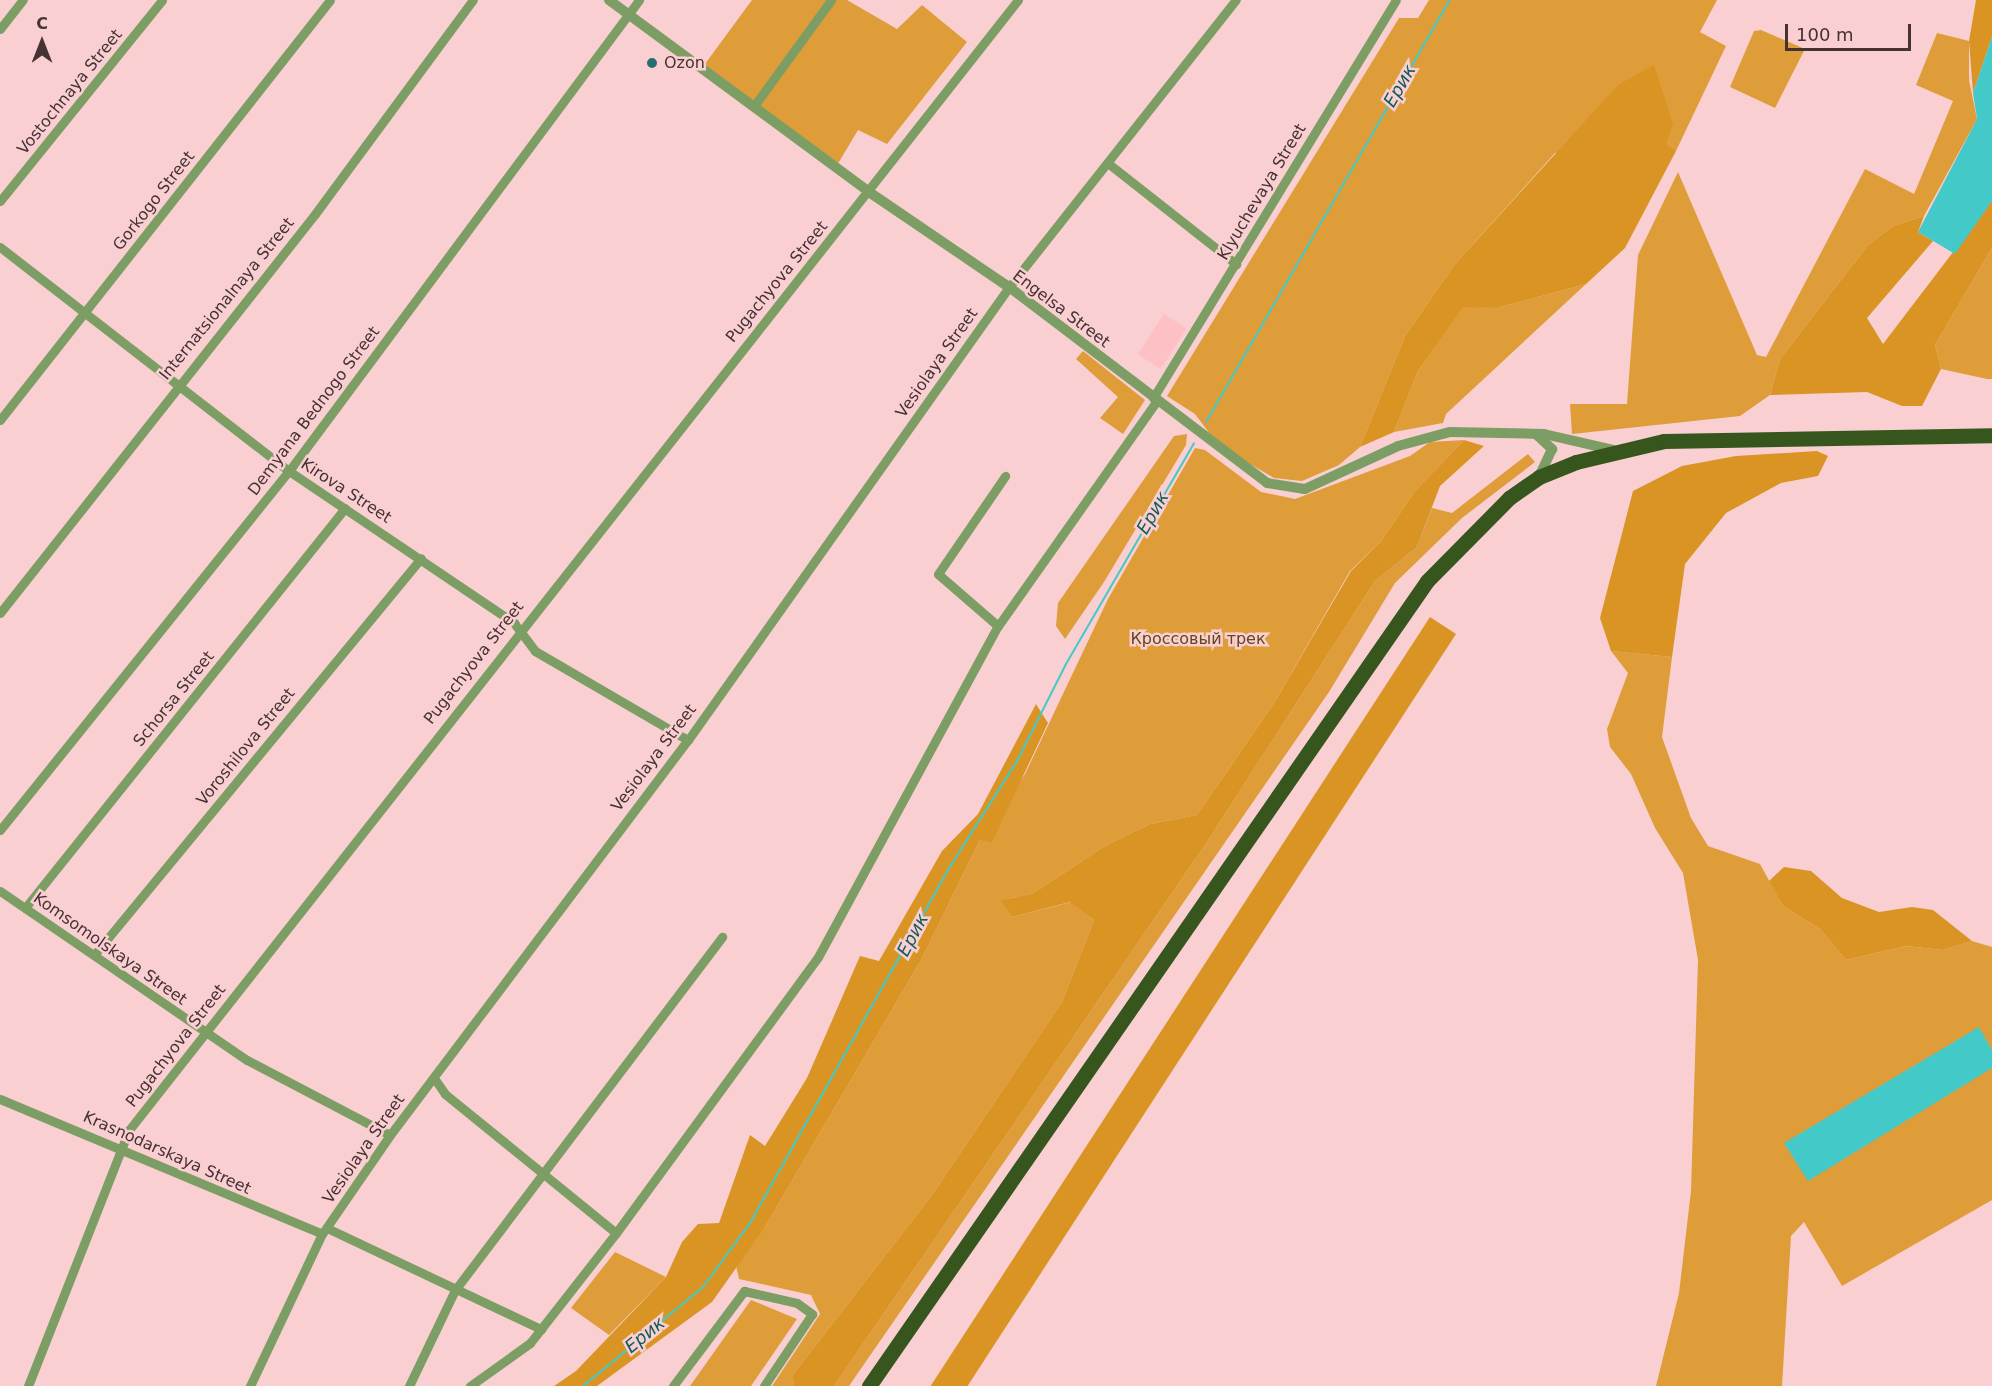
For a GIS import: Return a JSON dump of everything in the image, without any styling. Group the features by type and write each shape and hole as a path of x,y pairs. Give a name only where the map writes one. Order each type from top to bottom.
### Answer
{"highway":[{"path":"869,1386 1427,581 1482,522 1539,477 1614,450 1717,436 1992,435"}],"street":[{"path":"0,29 23,0"},
{"name":"Vostochnaya Street","path":"0,201 162,0"},
{"name":"Gorkogo Street","path":"0,420 330,0"},
{"name":"Internatsionalnaya Street","path":"0,613 178,383 315,214 473,0"},
{"name":"Engelsa Street","path":"609,0 869,192 1009,287 1240,466 1285,489 1305,489 1432,434 1532,433 1614,450"},
{"name":"Demyana Bednogo Street","path":"0,830 290,471 639,0"},
{"path":"754,106 831,0"},
{"name":"Pugachyova Street","path":"28,1386 120,1147 205,1033 517,632 869,192 1018,0"},
{"name":"Vesiolaya Street","path":"250,1386 324,1231 390,1136 688,740 1009,287 1109,164 1236,0"},
{"name":"Klyuchevaya Street","path":"470,1386 530,1343 616,1233 818,957 998,626 1155,399 1396,0"},
{"path":"1109,164 1236,264"},
{"name":"Kirova Street","path":"0,247 290,471 422,558 514,623 517,632 535,651 688,740"},
{"path":"1532,433 1552,449 1539,477"},
{"path":"998,626 938,574 1005,476"},
{"name":"Schorsa Street","path":"25,908 345,508"},
{"name":"Voroshilova Street","path":"94,955 422,558"},
{"name":"Komsomolskaya Street","path":"0,891 205,1033 390,1136"},
{"path":"409,1386 455,1290 722,937"},
{"path":"434,1078 445,1094 616,1233"},
{"name":"Krasnodarskaya Street","path":"0,1099 324,1231 541,1329"},
{"path":"673,1386 744,1291 797,1303 812,1314 764,1386"}],"shaded area":[{"path":"1976,0 1992,0 1992,37 1973,93 1969,41"},
{"path":"1654,65 1673,124 1666,144 1676,151 1625,248 1586,284 1497,308 1463,307 1418,371 1394,432 1360,447 1405,336 1455,264 1618,85"},
{"path":"1992,201 1992,248 1935,345 1941,369 1922,406 1902,406 1867,392 1770,395 1780,359 1868,245 1893,226 1924,216 1918,232 1933,241 1867,318 1883,344"},
{"path":"1164,314 1187,329 1161,369 1138,354"},
{"path":"1464,440 1484,446 1440,486 1417,547 1375,581 1207,842 834,1386 794,1386 792,1376 932,1195 1062,1002 1094,920 1070,902 1012,917 1001,900 1032,894 1105,846 1150,824 1197,815 1274,703 1351,571 1382,540 1415,491"},
{"path":"1817,451 1828,456 1818,476 1781,483 1726,513 1685,564 1672,657 1611,651 1600,618 1633,491 1682,466 1736,456"},
{"path":"1430,617 1456,634 968,1386 931,1386"},
{"path":"1036,704 1048,723 992,842 980,840 921,960 765,1227 712,1302 597,1386 554,1386 576,1371 666,1277 682,1242 698,1224 719,1223 750,1135 765,1146 807,1078 860,956 879,961 942,851 978,814"},
{"path":"1784,867 1811,871 1842,898 1879,912 1912,907 1933,910 1972,941 1943,950 1906,946 1846,960 1820,929 1783,906 1769,881"}],"green space":[{"path":"752,0 847,0 897,29 922,5 967,42 887,144 858,130 836,167 702,68"},
{"path":"1429,0 1717,0 1700,32 1726,46 1676,151 1665,145 1555,153 1455,264 1405,336 1360,447 1339,465 1302,481 1274,478 1243,460 1210,434 1195,414 1167,396 1399,18 1418,18"},
{"path":"1761,30 1805,49 1775,108 1730,87 1754,31"},
{"path":"1937,33 1969,41 1969,80 1977,119 1924,216 1893,226 1868,245 1780,359 1770,395 1740,416 1572,434 1570,404 1627,404 1638,255 1678,172 1757,355 1766,357 1865,169 1914,194 1953,101 1916,85"},
{"path":"1992,248 1992,379 1941,369 1935,345"},
{"path":"1586,284 1446,414 1443,423 1394,432 1418,371 1463,306 1497,308"},
{"path":"1083,351 1145,400 1123,434 1100,418 1118,397 1076,359"},
{"path":"1187,434 1186,445 1104,582 1065,639 1056,626 1058,603 1174,436"},
{"name":"Кроссовый трек","path":"1464,440 1415,491 1382,540 1350,571 1274,703 1197,815 1150,824 1105,846 1032,894 1002,900 1012,917 1071,902 1094,920 1062,1002 932,1195 792,1376 794,1386 772,1386 820,1314 811,1295 739,1279 736,1266 765,1227 921,960 980,840 1025,774 1108,599 1195,448 1205,450 1261,492 1295,499 1410,456 1430,442"},
{"path":"1528,454 1535,462 1462,518 1395,583 1329,692 849,1386 834,1386 1207,842 1375,581 1417,547 1432,508 1452,513"},
{"path":"1611,651 1672,657 1662,737 1691,818 1708,846 1760,864 1783,906 1820,929 1846,960 1906,946 1943,950 1972,941 1992,947 1992,1200 1842,1286 1804,1222 1791,1236 1782,1386 1656,1386 1679,1293 1691,1191 1698,960 1683,873 1655,828 1631,774 1610,747 1607,729 1628,673"},
{"path":"615,1252 666,1277 609,1335 571,1308"},
{"path":"751,1300 797,1319 751,1386 690,1386"}],"water":[{"path":"1992,37 1992,201 1955,254 1918,232 1977,119 1973,93"},
{"path":"1979,1027 1992,1050 1992,1068 1808,1181 1784,1143"}],"waterway":[{"name":"Ерик","path":"1206,422 1450,0"},
{"name":"Ерик","path":"583,1386 703,1287 750,1223 951,865 1017,761 1066,664 1194,443"}],"place":[{"name":"Ozon","path":"652,63"}]}
